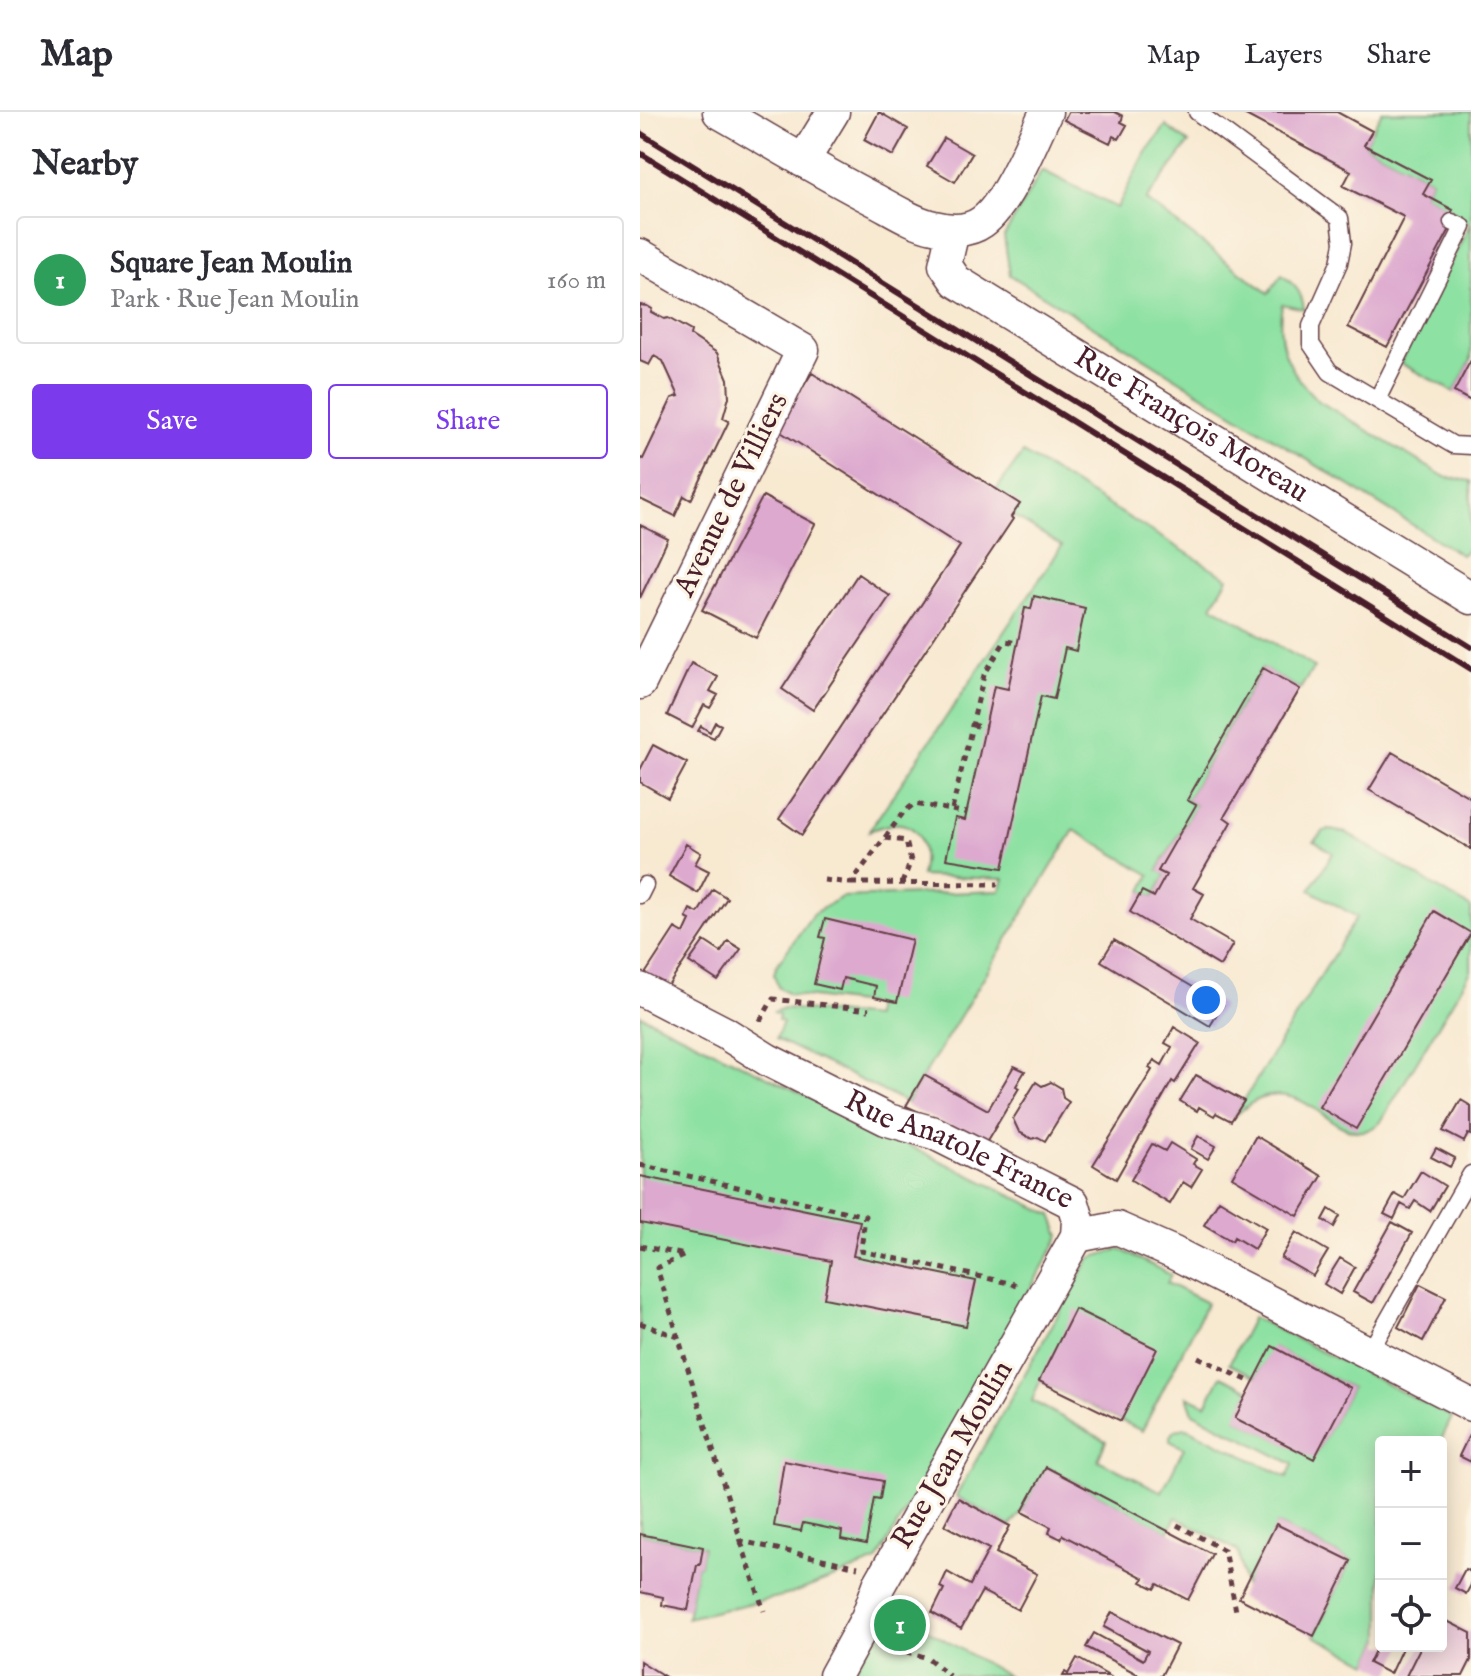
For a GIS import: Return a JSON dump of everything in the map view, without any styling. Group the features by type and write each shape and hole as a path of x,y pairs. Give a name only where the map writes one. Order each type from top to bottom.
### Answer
{"street":[{"path":"719,112 912,219 953,231 973,227 991,213 1006,192 1046,112"},
{"path":"803,161 833,112"},
{"name":"Rue François Moreau","path":"953,231 945,265 956,281 1470,594"},
{"name":"Avenue de Villiers","path":"640,255 803,350 640,683"},
{"name":"Rue Anatole France","path":"640,989 725,1033 768,1060 888,1120 934,1133 1073,1203 1078,1220 1077,1236 1117,1228 1174,1253 1471,1405"},
{"name":"Rue Jean Moulin","path":"835,1676 867,1618 879,1585 1077,1236"}],"lane":[{"path":"1197,112 1340,218 1341,253 1311,326 1311,344 1330,372 1453,445 1471,446"},
{"path":"1377,400 1463,227 1452,222"},
{"path":"1369,1353 1471,1174"}],"path":[{"path":"952,810 984,675 1005,641 1018,643"},
{"path":"972,725 985,727"},
{"path":"851,883 903,813 914,804 967,813"},
{"path":"885,838 906,841 911,861 902,883"},
{"path":"824,880 998,884"},
{"path":"754,1032 773,999 869,1010"},
{"path":"640,1165 865,1216 861,1251 1014,1284 1007,1297"},
{"path":"640,1246 685,1255 657,1268 764,1611"},
{"path":"640,1323 678,1337"},
{"path":"1198,1357 1253,1383"},
{"path":"1177,1525 1224,1550 1236,1611"},
{"path":"741,1541 866,1569"},
{"path":"870,1642 928,1658 949,1676"}],"green space":[{"path":"1382,112 1471,112 1471,360 1454,392 1400,363 1470,224 1423,194 1431,180 1364,145"},
{"path":"1166,126 1189,143 1146,200 1268,293 1282,275 1295,286 1304,309 1282,304 1283,345 1292,368 1317,400 1445,477 1471,481 1471,546 1461,555 1010,275 1004,236 1042,170 1117,208 1146,152"},
{"path":"1023,453 1228,578 1212,606 1314,667 1300,689 1262,668 1187,800 1196,805 1158,870 1166,875 1154,897 1142,891 1150,875 1074,830 907,1103 776,1039 783,1022 774,1012 784,1008 874,1017 874,1005 789,994 778,987 774,974 813,914 842,897 1000,891 1004,879 921,876 922,844 915,831 908,826 892,824 869,831 1062,546 1012,515 996,490"},
{"path":"1324,831 1346,833 1471,908 1471,971 1380,1123 1374,1127 1365,1131 1351,1130 1304,1102 1276,1095 1255,1101 1233,1118 1357,917 1310,890 1333,853 1314,841"},
{"path":"640,1015 1052,1215 1060,1236 877,1561 791,1594 687,1618 703,1547 640,1534"},
{"path":"1120,1249 1171,1275 1167,1283 1207,1303 1142,1431 1040,1381 1032,1401 1106,1441 1098,1460 1162,1492 1184,1448 1170,1441 1170,1436 1175,1430 1187,1428 1287,1477 1293,1464 1193,1413 1187,1396 1206,1405 1221,1376 1250,1390 1236,1418 1314,1458 1351,1388 1273,1347 1256,1377 1229,1364 1253,1317 1452,1417 1443,1436 1375,1436 1375,1650 1369,1663 1314,1636 1351,1561 1277,1524 1245,1587 1238,1551 1176,1517 1168,1532 1047,1467 1022,1512 1010,1526 956,1496 1090,1258"},
{"path":"890,1608 1007,1676 851,1676"}],"building":[{"path":"879,112 908,129 893,156 864,140"},
{"path":"1068,112 1115,112 1123,116 1121,122 1127,125 1119,139 1113,136 1110,143 1064,120"},
{"path":"1240,112 1337,112 1372,131 1364,145 1431,180 1423,194 1453,210 1445,224 1451,227 1387,347 1348,327 1404,217 1343,186 1351,171"},
{"path":"944,138 972,154 955,182 927,166"},
{"path":"640,305 691,331 690,335 717,353 728,379 729,397 723,418 729,421 691,500 684,496 675,516 640,499 640,458 643,459 672,398 679,396 663,361 654,356 649,365 640,361"},
{"path":"1471,360 1471,401 1454,392"},
{"path":"812,373 1020,504 1011,517 1013,519 802,835 779,819 960,546 776,429"},
{"path":"763,496 815,524 756,638 702,610"},
{"path":"640,525 668,539 640,598"},
{"path":"858,574 890,596 813,710 782,689"},
{"path":"1034,596 1085,608 1076,651 1065,648 1054,699 1041,696 1003,868 946,859 955,818 965,820 994,686 1008,689 1025,608 1031,609"},
{"path":"691,663 718,677 710,691 718,695 710,708 704,705 692,728 667,715"},
{"path":"1263,668 1300,689 1224,817 1231,822 1193,888 1204,894 1190,919 1233,944 1220,966 1130,912 1142,891 1154,897 1166,875 1158,871 1196,805 1187,800"},
{"path":"715,722 721,725 714,738 698,731 701,726 710,732"},
{"path":"653,745 687,763 668,798 640,782 640,770"},
{"path":"1392,752 1471,798 1471,849 1369,790"},
{"path":"686,844 701,853 695,864 709,871 698,893 669,876"},
{"path":"713,889 727,898 666,989 643,977 675,928 684,933 690,920 686,918 690,909 698,913"},
{"path":"1434,911 1471,933 1356,1129 1319,1107"},
{"path":"825,919 912,940 897,1002 874,997 876,986 843,978 840,990 814,984 825,938 820,937"},
{"path":"1114,940 1223,1005 1210,1026 1101,961"},
{"path":"704,941 721,952 728,941 741,949 718,981 689,962"},
{"path":"1174,1027 1200,1043 1175,1083 1172,1081 1116,1179 1093,1165 1152,1070 1149,1068 1154,1060 1162,1065 1172,1047 1165,1043"},
{"path":"1014,1066 1025,1071 1016,1086 1019,1088 986,1143 906,1106 924,1075 988,1110"},
{"path":"1196,1075 1244,1101 1231,1121 1199,1107 1197,1111 1180,1101"},
{"path":"1036,1082 1042,1086 1051,1082 1061,1088 1063,1098 1069,1102 1045,1141 1019,1132 1013,1119"},
{"path":"1461,1100 1471,1106 1471,1135 1468,1134 1464,1142 1443,1131"},
{"path":"1198,1136 1216,1146 1208,1159 1191,1149"},
{"path":"1256,1136 1322,1176 1298,1216 1232,1177"},
{"path":"1170,1143 1196,1159 1193,1164 1202,1169 1191,1187 1183,1182 1170,1204 1131,1180 1152,1144 1165,1151"},
{"path":"1436,1148 1455,1158 1450,1167 1431,1157"},
{"path":"1421,1171 1445,1186 1430,1211 1415,1201 1410,1209 1401,1204 1394,1219 1384,1214 1395,1194 1404,1199"},
{"path":"640,1176 860,1221 853,1256 976,1281 966,1326 824,1298 831,1261 640,1223"},
{"path":"1219,1200 1266,1228 1254,1249 1204,1225"},
{"path":"1329,1209 1340,1216 1334,1227 1323,1220"},
{"path":"1392,1222 1412,1233 1373,1303 1353,1292"},
{"path":"1296,1232 1328,1251 1313,1276 1281,1258"},
{"path":"1340,1258 1355,1267 1340,1294 1324,1284"},
{"path":"1420,1284 1446,1297 1423,1341 1398,1327"},
{"path":"1075,1309 1157,1349 1121,1421 1039,1381"},
{"path":"1272,1346 1351,1388 1314,1459 1235,1418"},
{"path":"1471,1431 1471,1462 1459,1456"},
{"path":"784,1461 883,1481 880,1499 874,1498 866,1544 841,1539 842,1531 803,1523 801,1531 774,1526"},
{"path":"1046,1467 1212,1554 1188,1600 1158,1584 1155,1589 1141,1582 1144,1578 1063,1535 1061,1539 1049,1533 1051,1527 1022,1512"},
{"path":"958,1498 1010,1526 996,1553 1037,1574 1018,1610 982,1591 961,1629 932,1613 944,1589 940,1587 947,1572 970,1585 989,1549 944,1525"},
{"path":"1276,1524 1351,1561 1314,1636 1239,1598"},
{"path":"640,1534 703,1547 688,1610 662,1605 663,1597 640,1592"},
{"path":"1465,1569 1471,1572 1471,1585 1466,1594 1455,1588"},
{"path":"1112,1612 1177,1645 1161,1676 1141,1676 1086,1647 1094,1633 1143,1660 1148,1651 1104,1627"},
{"path":"1447,1621 1471,1633 1471,1660 1463,1676 1406,1676 1418,1652 1447,1652"},
{"path":"1375,1650 1400,1652 1390,1674 1369,1663"},
{"path":"1077,1658 1109,1676 1063,1676 1065,1672 1068,1674"},
{"path":"640,1661 664,1676 640,1676"}],"railway":[{"path":"640,133 1471,647"},
{"path":"640,153 1471,669"}],"place":[{"name":"Square Jean Moulin","path":"900,1625"}]}
